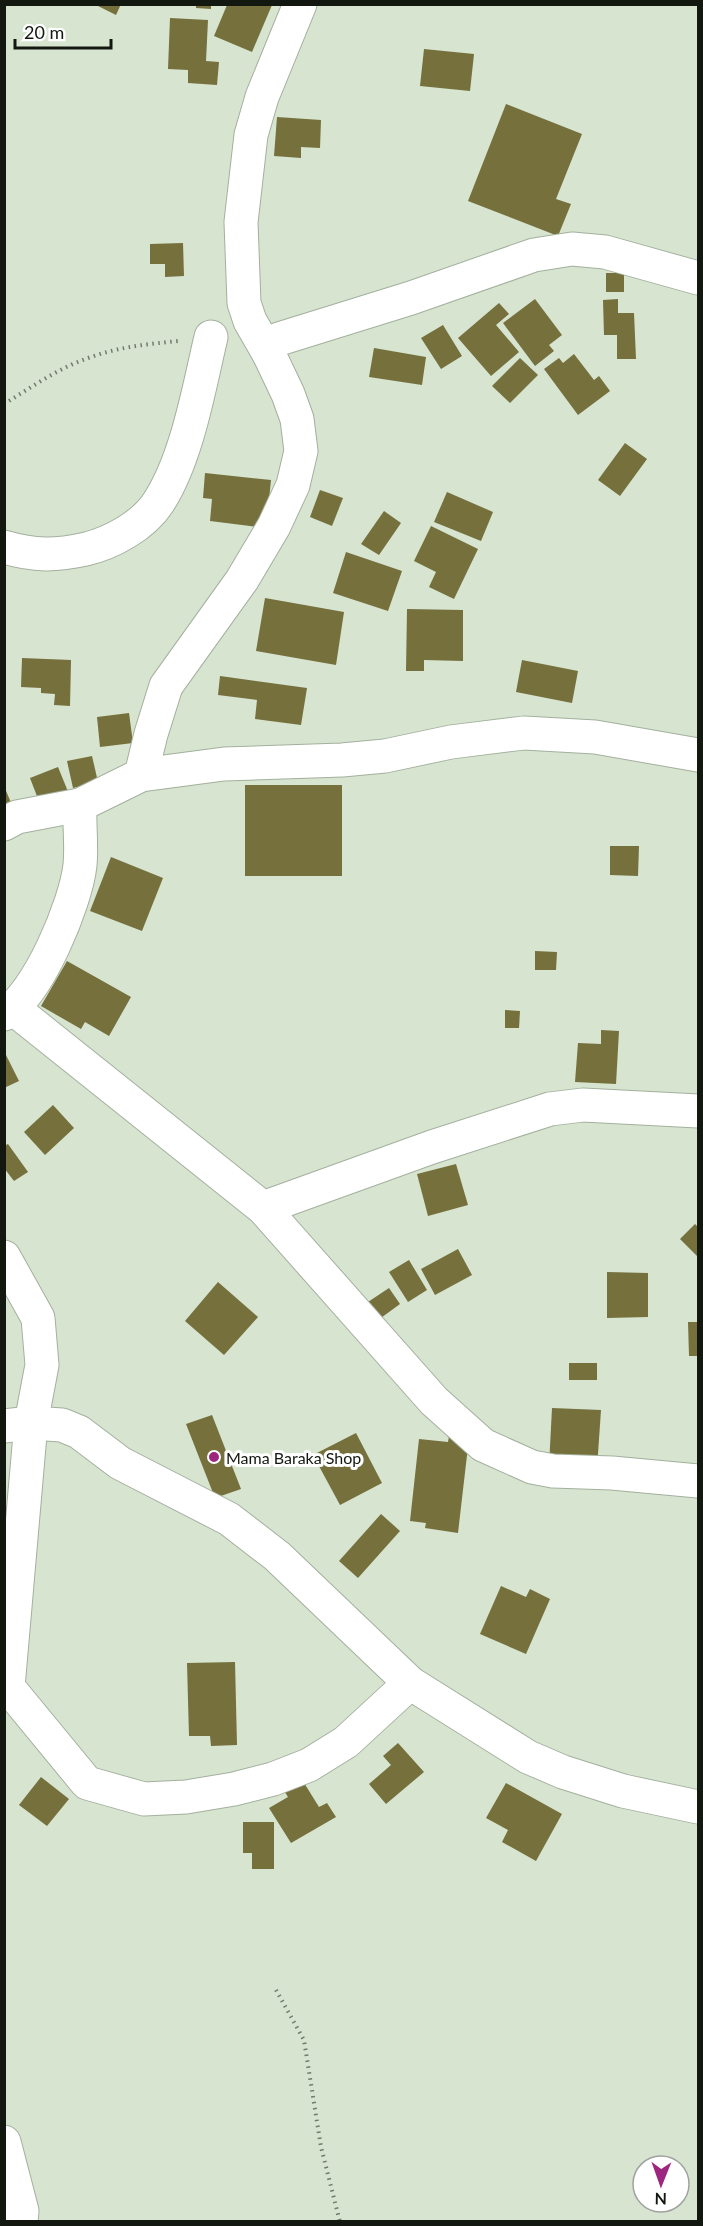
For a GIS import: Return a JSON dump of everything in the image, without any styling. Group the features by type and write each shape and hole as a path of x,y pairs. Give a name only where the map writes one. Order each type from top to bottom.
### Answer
{"street":[{"path":"141,775 150,734 166,686 242,580 274,526 293,486 301,451 297,419 288,394 250,321 244,303 241,222 251,135 262,97 300,4"},
{"path":"269,354 274,342 279,339 411,298 534,255 572,249 605,252 699,278"},
{"path":"4,547 44,555 68,553 102,545 132,528 158,504 181,456 211,337"},
{"path":"4,824 17,817 80,805 141,775 224,764 342,760 385,756 451,742 524,733 595,737 699,755"},
{"path":"80,805 80,864 71,907 37,977 9,1012 263,1208 434,1401 483,1445 532,1467 553,1471 612,1473 699,1481"},
{"path":"263,1208 432,1147 550,1109 583,1105 699,1111"},
{"path":"4,1257 38,1318 42,1365 18,1425 6,1690 87,1783 144,1799 186,1797 234,1789 273,1779 309,1765 346,1742 410,1683"},
{"path":"18,1425 62,1425 79,1432 111,1458 229,1519 277,1556 410,1683 528,1757 563,1772 623,1791 699,1807"},
{"path":"4,2142 20,2204 21,2222"}],"path":[{"path":"4,404 46,377 90,357 138,345 211,337"},
{"path":"276,1990 304,2040 321,2147 340,2222"}],"building":[{"path":"94,4 121,4 116,15"},
{"path":"196,4 211,4 211,9 196,8"},
{"path":"227,5 272,5 252,52 214,36"},
{"path":"170,18 208,20 206,61 219,62 217,85 188,83 188,70 168,69"},
{"path":"424,49 474,54 470,91 420,86"},
{"path":"506,104 582,134 556,199 571,204 558,236 468,201"},
{"path":"277,117 321,120 320,148 301,147 301,158 274,156"},
{"path":"183,243 184,276 165,277 165,264 150,264 150,244"},
{"path":"606,273 624,273 624,292 606,292"},
{"path":"535,299 562,335 549,345 554,351 535,366 503,323"},
{"path":"618,299 618,313 634,313 636,359 617,359 617,335 604,335 603,300"},
{"path":"499,303 509,314 496,325 519,352 491,376 458,338"},
{"path":"443,325 462,356 441,369 421,338"},
{"path":"374,348 426,357 422,385 369,377"},
{"path":"574,354 594,380 599,376 610,391 578,415 544,369 559,358 563,363"},
{"path":"520,358 538,375 510,403 492,386"},
{"path":"625,443 647,459 620,496 598,480"},
{"path":"205,473 271,480 266,528 210,521 212,499 203,498"},
{"path":"320,490 343,498 332,526 310,517"},
{"path":"447,492 493,512 481,541 434,522"},
{"path":"384,511 401,523 379,555 361,544"},
{"path":"431,526 478,549 454,599 429,587 436,572 414,561"},
{"path":"346,552 402,571 388,611 333,593"},
{"path":"265,598 344,612 336,665 256,651"},
{"path":"407,609 463,610 463,661 424,660 424,671 406,671"},
{"path":"22,658 71,660 70,706 54,705 55,694 41,693 41,688 21,687"},
{"path":"522,660 578,671 572,703 516,692"},
{"path":"220,676 307,688 301,725 255,719 257,700 218,695"},
{"path":"129,713 133,743 100,747 97,717"},
{"path":"92,756 98,782 73,788 67,761"},
{"path":"58,767 69,794 40,804 30,778"},
{"path":"245,785 342,785 342,876 245,876"},
{"path":"4,786 12,805 4,807"},
{"path":"610,846 639,846 638,876 610,875"},
{"path":"111,857 163,878 142,931 90,911"},
{"path":"535,951 557,952 556,970 535,970"},
{"path":"67,961 131,997 109,1036 85,1022 81,1029 41,1006"},
{"path":"505,1010 520,1011 519,1028 505,1028"},
{"path":"601,1030 619,1031 616,1084 575,1082 578,1043 601,1044"},
{"path":"4,1051 19,1081 4,1088"},
{"path":"53,1105 74,1128 45,1155 24,1132"},
{"path":"8,1144 28,1172 14,1181 4,1168 4,1146"},
{"path":"456,1164 468,1205 428,1216 417,1174"},
{"path":"695,1224 698,1227 698,1257 680,1239"},
{"path":"458,1249 472,1275 435,1295 421,1269"},
{"path":"409,1260 427,1290 408,1302 389,1272"},
{"path":"607,1272 648,1273 648,1317 607,1318"},
{"path":"218,1282 258,1317 224,1355 185,1321"},
{"path":"389,1288 400,1304 374,1323 362,1306"},
{"path":"688,1322 698,1322 698,1356 689,1356"},
{"path":"569,1363 597,1363 597,1380 569,1380"},
{"path":"552,1408 601,1410 597,1468 549,1466"},
{"name":"Mama Baraka Shop","path":"212,1415 241,1489 215,1498 186,1424"},
{"path":"356,1433 382,1483 340,1505 313,1455"},
{"path":"449,1436 469,1438 458,1533 425,1528 426,1523 410,1521 419,1439 448,1442"},
{"path":"381,1514 400,1531 358,1578 339,1561"},
{"path":"501,1586 526,1597 530,1589 550,1599 526,1654 480,1634"},
{"path":"235,1662 237,1745 211,1746 210,1736 189,1736 187,1663"},
{"path":"398,1743 424,1772 386,1804 369,1784 391,1765 383,1756"},
{"path":"41,1777 69,1799 47,1826 19,1805"},
{"path":"301,1778 319,1807 327,1803 336,1817 291,1843 269,1808 288,1797 283,1789"},
{"path":"506,1783 562,1814 536,1861 502,1842 508,1830 486,1818"},
{"path":"243,1822 274,1822 274,1869 252,1869 252,1853 243,1853"}],"place":[{"name":"Mama Baraka Shop","path":"214,1457"}]}
